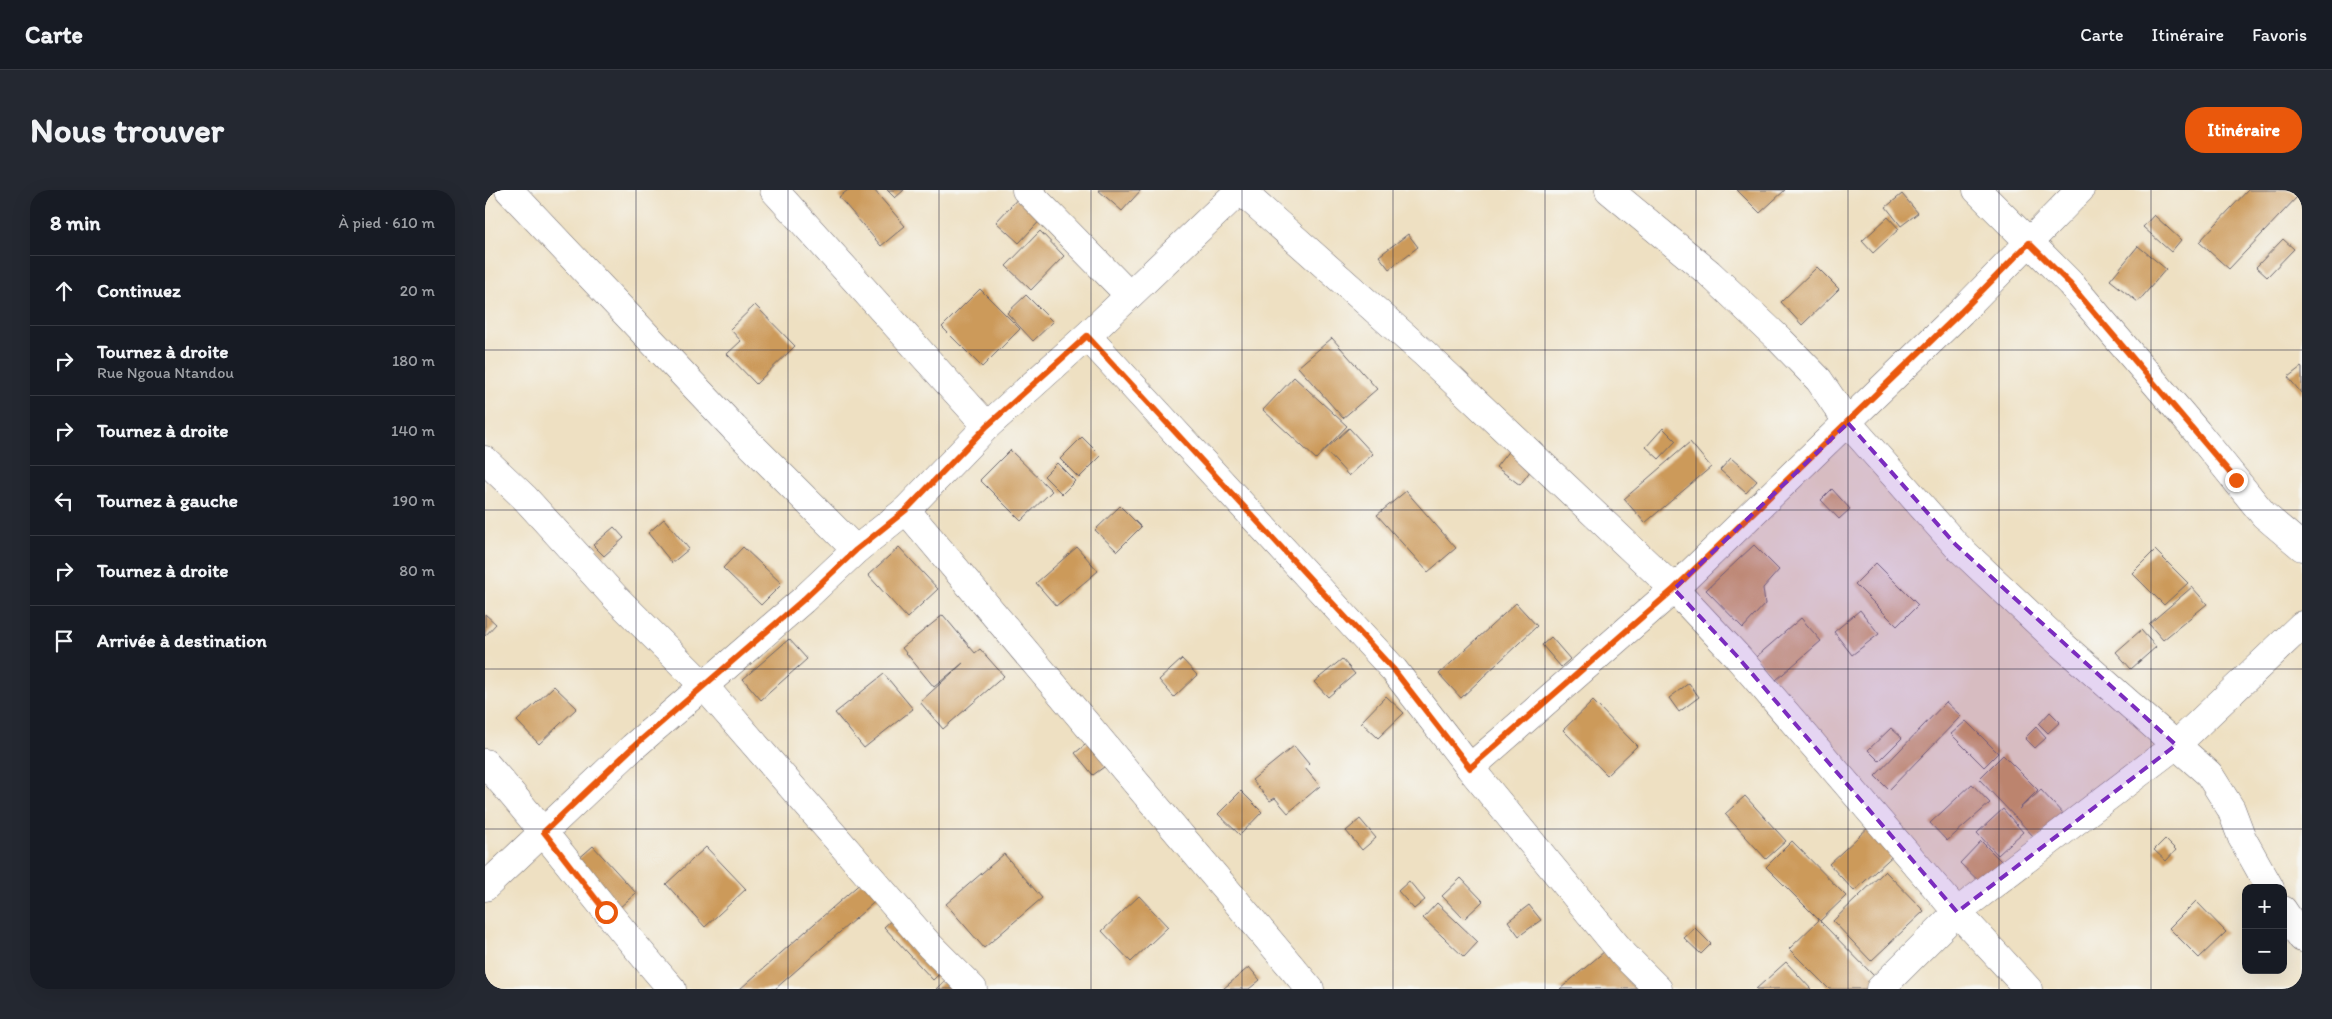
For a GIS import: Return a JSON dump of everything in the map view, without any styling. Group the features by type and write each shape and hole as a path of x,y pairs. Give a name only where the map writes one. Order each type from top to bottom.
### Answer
{"street":[{"path":"509,190 734,428 856,550"},
{"path":"775,190 987,426"},
{"path":"1026,190 1129,295"},
{"path":"485,887 633,747 803,600 856,550 906,510 987,426 1087,336 1240,190 1425,354 1674,589 1736,655 1957,912 2028,989"},
{"path":"1609,190 1709,274 1779,339 1819,380 1847,423 1956,545 2061,644 2209,774 2231,809 2242,838 2267,884"},
{"path":"1977,190 2069,283 2197,432 2264,515 2302,547"},
{"path":"1470,768 1674,589 1961,312 2081,190"},
{"path":"1087,336 1394,670 1470,768 1624,955 1658,989"},
{"path":"485,460 525,498 616,598 704,686 930,946 973,989"},
{"path":"906,510 1310,989"},
{"path":"1880,989 1957,912 2176,745 2302,625"},
{"path":"485,763 544,832 606,912 672,989"},
{"path":"2287,916 2302,938"}],"highlighted area":[{"path":"1848,423 1956,545 2176,745 1957,912 1736,655 1674,589"}],"building":[{"path":"848,190 874,190 905,226 881,246 839,197"},
{"path":"887,190 904,190 895,198"},
{"path":"1098,190 1141,190 1122,211"},
{"path":"1737,190 1785,190 1760,213"},
{"path":"2248,190 2291,190 2298,196 2229,269 2199,242"},
{"path":"1023,193 1046,214 1019,243 996,222"},
{"path":"1902,194 1918,213 1901,226 1886,207"},
{"path":"2154,215 2181,240 2171,252 2143,227"},
{"path":"1888,217 1899,229 1873,253 1862,241"},
{"path":"1040,231 1064,256 1031,290 1006,266"},
{"path":"1408,234 1418,247 1389,269 1379,256"},
{"path":"2283,239 2294,249 2267,277 2256,267"},
{"path":"2138,246 2166,269 2138,302 2110,280"},
{"path":"1817,267 1839,289 1802,325 1781,302"},
{"path":"980,289 1020,329 982,367 942,327"},
{"path":"1026,295 1053,322 1033,341 1007,313"},
{"path":"755,305 795,346 756,384 727,354 741,341 730,329"},
{"path":"1332,338 1377,389 1343,418 1298,367"},
{"path":"2302,368 2302,394 2288,377"},
{"path":"1294,377 1347,426 1316,459 1263,410"},
{"path":"1349,428 1373,454 1349,476 1325,450"},
{"path":"1663,428 1676,441 1659,459 1646,447"},
{"path":"1082,437 1101,456 1079,478 1060,459"},
{"path":"1690,442 1711,467 1645,523 1624,499"},
{"path":"1510,449 1533,467 1520,485 1496,467"},
{"path":"1010,450 1052,491 1021,521 980,480"},
{"path":"1731,458 1757,481 1746,493 1720,470"},
{"path":"1057,463 1075,481 1062,494 1044,476"},
{"path":"1832,489 1850,509 1839,519 1821,500"},
{"path":"1406,491 1456,548 1428,572 1377,515"},
{"path":"1120,506 1141,527 1117,551 1095,530"},
{"path":"664,519 689,549 672,563 648,533"},
{"path":"614,527 624,538 604,556 593,545"},
{"path":"1754,545 1779,570 1763,588 1765,604 1743,628 1706,590"},
{"path":"743,547 782,584 761,605 723,568"},
{"path":"899,547 938,589 907,618 868,575"},
{"path":"1077,547 1098,571 1056,606 1036,583"},
{"path":"2155,550 2188,583 2164,605 2132,573"},
{"path":"1876,563 1918,605 1897,626 1855,584"},
{"path":"2192,587 2207,604 2163,640 2149,624"},
{"path":"1516,603 1537,626 1461,698 1439,674"},
{"path":"1860,610 1879,634 1852,655 1834,632"},
{"path":"485,614 496,624 485,636"},
{"path":"943,615 975,653 980,649 1004,676 943,729 920,702 963,663 934,687 902,648"},
{"path":"1801,618 1821,641 1776,680 1756,657"},
{"path":"2141,630 2156,647 2131,669 2116,652"},
{"path":"1551,637 1570,659 1561,667 1542,645"},
{"path":"789,639 807,659 761,700 743,679"},
{"path":"1182,659 1197,675 1174,697 1159,680"},
{"path":"1342,659 1355,674 1328,697 1314,682"},
{"path":"884,674 913,709 864,748 835,713"},
{"path":"1689,683 1699,697 1679,712 1669,698"},
{"path":"554,686 577,708 539,744 517,721"},
{"path":"1386,696 1404,713 1378,738 1361,722"},
{"path":"1593,701 1637,746 1607,775 1563,730"},
{"path":"1946,702 1961,716 1889,790 1875,776"},
{"path":"2050,712 2060,722 2048,733 2039,724"},
{"path":"1966,721 1998,753 1984,767 1951,734"},
{"path":"2036,727 2046,738 2035,748 2025,738"},
{"path":"1891,728 1902,738 1879,761 1868,750"},
{"path":"1090,741 1108,764 1093,775 1075,753"},
{"path":"1294,746 1309,764 1305,768 1320,786 1288,813 1275,798 1270,801 1252,780"},
{"path":"2003,755 2038,790 2019,809 2041,790 2064,815 2036,839 1979,779"},
{"path":"1972,784 1990,803 1947,841 1930,823"},
{"path":"1241,791 1262,812 1240,835 1218,814"},
{"path":"1745,796 1786,841 1766,859 1725,814"},
{"path":"2003,809 2023,832 1998,855 1977,833"},
{"path":"1360,819 1376,838 1362,850 1346,831"},
{"path":"1872,824 1898,851 1854,891 1829,864"},
{"path":"2165,839 2176,850 2166,861 2154,850"},
{"path":"1792,841 1846,896 1820,921 1877,979 1867,989 1829,989 1789,949 1819,920 1766,867"},
{"path":"1981,841 2007,867 1986,888 1960,863"},
{"path":"593,846 636,893 619,908 576,861"},
{"path":"706,847 746,889 705,927 666,884"},
{"path":"1004,854 1042,898 984,948 946,904"},
{"path":"1885,871 1924,911 1871,961 1833,921"},
{"path":"872,873 888,890 775,989 740,989"},
{"path":"1461,878 1483,901 1464,919 1442,896"},
{"path":"1409,881 1425,900 1414,909 1398,891"},
{"path":"1139,896 1168,927 1131,962 1102,931"},
{"path":"2196,901 2226,932 2199,958 2169,928"},
{"path":"1437,903 1478,942 1464,957 1423,918"},
{"path":"1529,905 1541,920 1519,936 1508,921"},
{"path":"907,906 956,958 933,980 884,927"},
{"path":"1695,928 1711,944 1701,954 1684,938"},
{"path":"1605,951 1638,989 1560,989"},
{"path":"1786,962 1811,989 1756,989"},
{"path":"1249,967 1260,980 1249,989 1223,989"},
{"path":"958,968 976,989 936,989"}],"route":[{"path":"606,912 544,832 633,747 803,600 856,550 906,510 987,426 1087,336 1394,670 1470,768 1674,589 1961,312 2029,243 2069,283 2236,480"}]}
